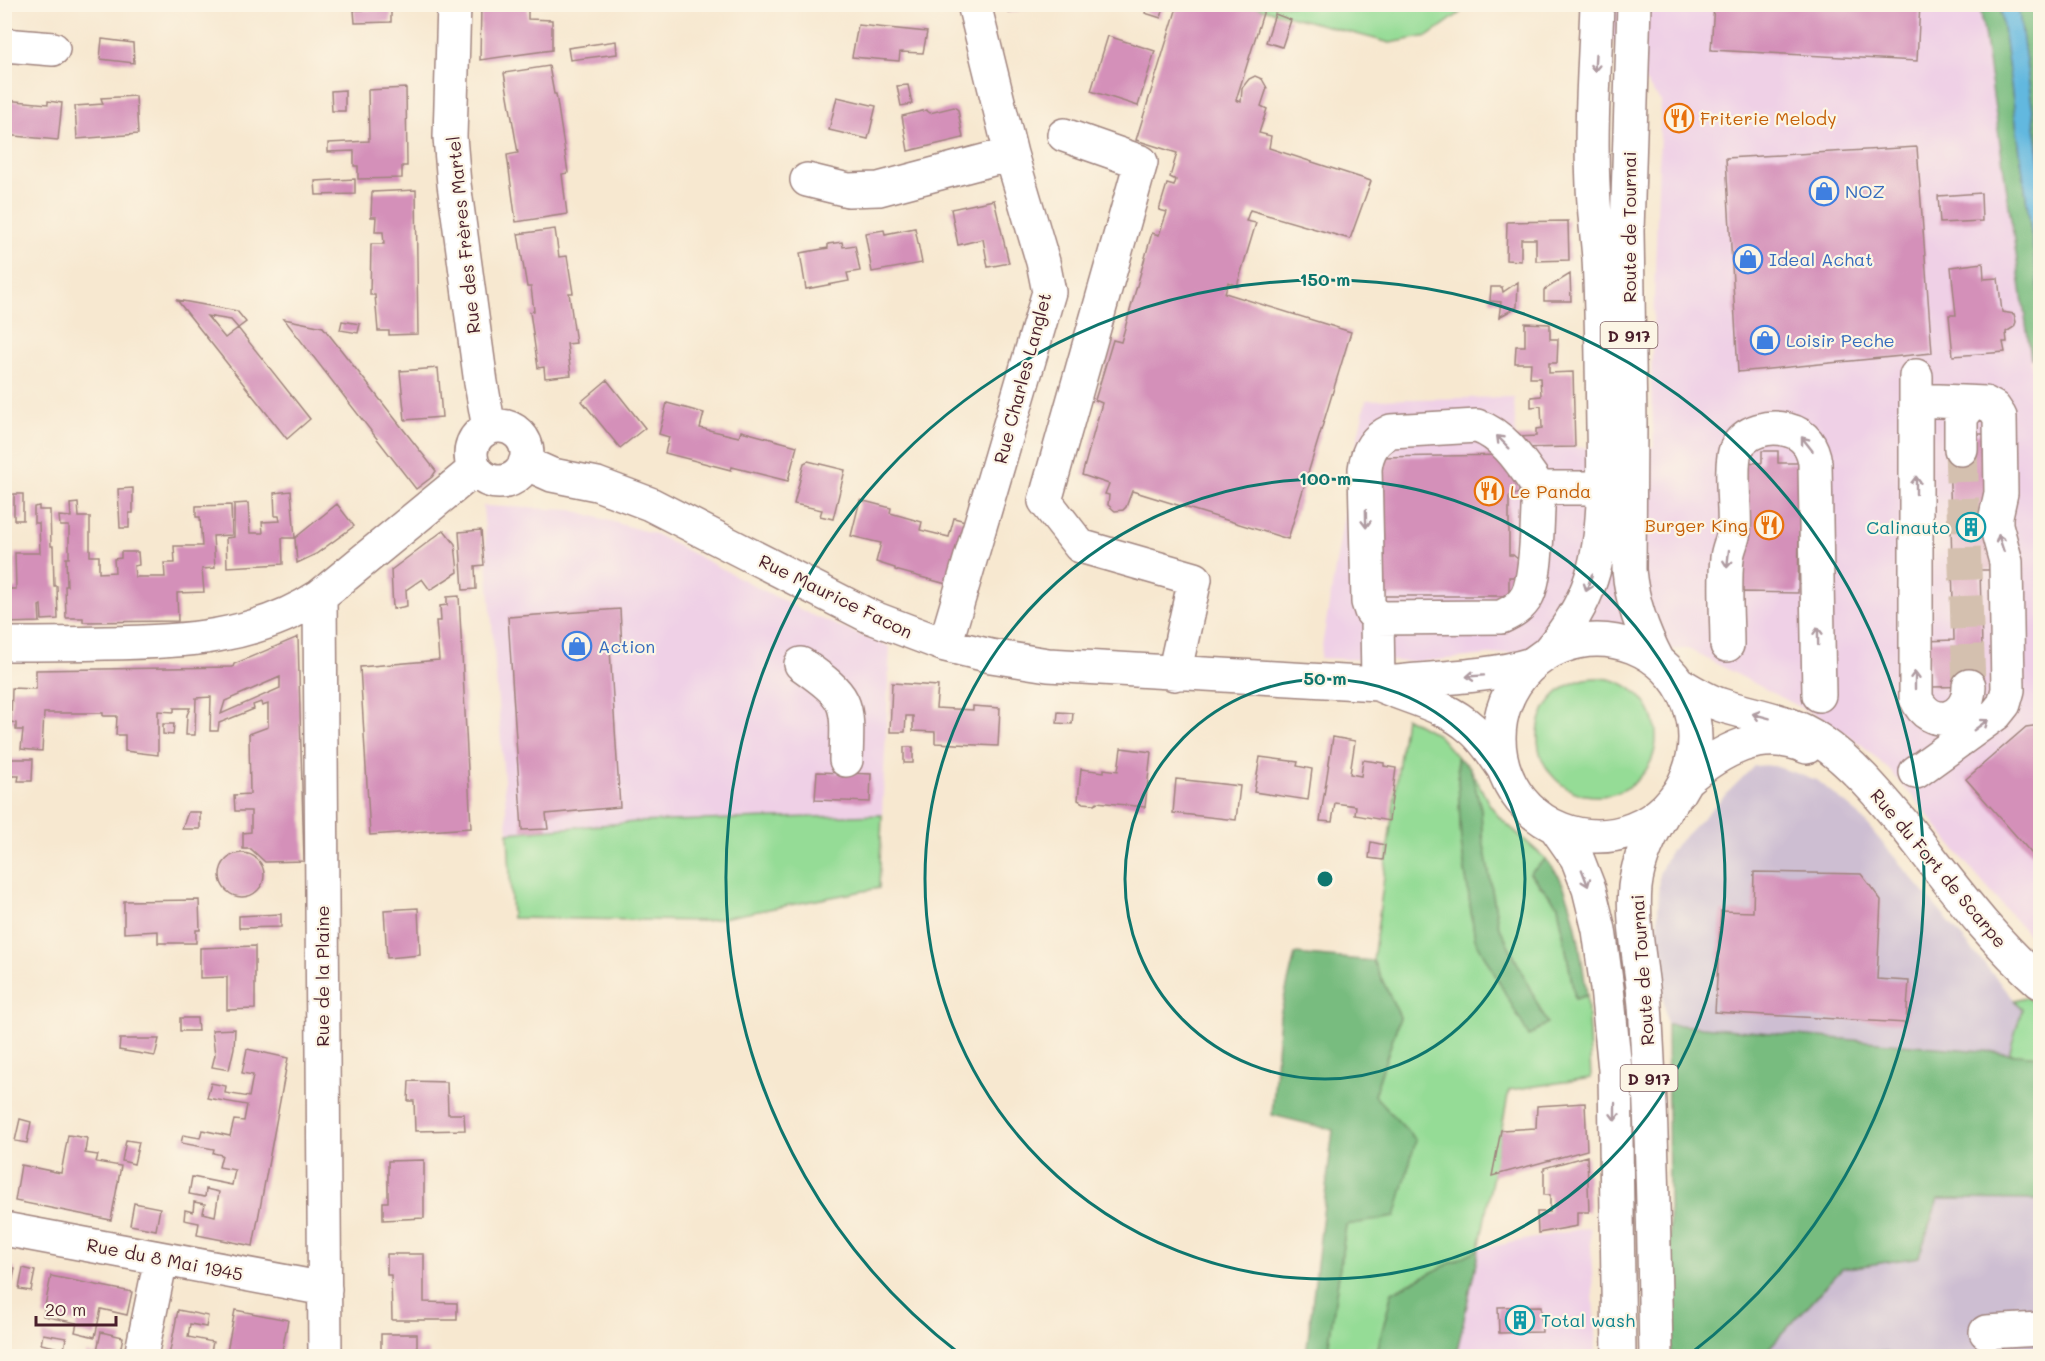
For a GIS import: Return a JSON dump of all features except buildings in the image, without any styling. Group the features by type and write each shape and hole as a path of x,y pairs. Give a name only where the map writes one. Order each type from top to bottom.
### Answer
{"street":[{"name":"Rue des Frères Martel","path":"454,4 450,137 473,326 489,428"},
{"name":"Rue Charles Langlet","path":"945,645 1049,292 1043,262 1011,154 974,4"},
{"name":"Route de Tournai","path":"1540,658 1562,635 1578,612 1592,578 1603,488 1600,297 1592,135 1597,4"},
{"path":"1619,4 1614,192 1617,468 1615,545 1620,609 1627,629 1648,654 1680,684 1690,707 1695,731 1694,756 1686,780 1635,836 1624,866 1621,911 1636,1056 1641,1356"},
{"name":"Route de Tournai","path":"1634,4 1628,221 1629,570 1634,605 1648,654"},
{"path":"4,45 53,50"},
{"path":"1064,135 1141,162 1045,501 1080,546 1195,579 1174,674"},
{"path":"807,180 848,190 879,189 1011,154"},
{"path":"1947,718 1912,767 1995,714 2007,697 2006,562 1996,516 2001,493 2001,423 1998,412 1990,405 1972,403 1916,388 1916,691 1919,703 1929,715 1940,719 1961,711 1968,701 1969,686"},
{"path":"1961,449 1961,417 1972,403"},
{"path":"1377,618 1502,617 1516,610 1526,597 1532,580 1539,488 1504,442 1486,429 1477,426 1390,431 1382,435 1370,449 1365,469 1368,602 1377,618 1378,684"},
{"path":"504,427 518,434 526,447 525,463 516,476 502,482 487,479 475,469 471,449 477,436 489,428 504,427"},
{"path":"1727,645 1727,557 1734,531 1735,454 1741,442 1752,433 1765,429 1788,430 1808,442 1814,454 1819,695"},
{"name":"Rue Maurice Facon","path":"525,463 552,475 597,484 650,504 871,617 945,645 991,656 1048,665 1378,684 1486,675 1540,658"},
{"path":"4,644 196,640 267,623 320,596 475,469"},
{"path":"1539,488 1603,488"},
{"name":"Rue de la Plaine","path":"320,596 325,1356"},
{"path":"1648,654 1612,640 1585,640 1572,642 1540,658 1514,685 1502,711 1498,738 1502,766 1510,785 1522,803 1556,828 1581,835 1619,834 1655,816"},
{"path":"801,664 826,682 842,699 848,720 846,760"},
{"name":"Rue Maurice Facon","path":"1378,684 1439,708 1463,721 1482,739 1502,766"},
{"name":"Rue du Fort de Scarpe","path":"1680,684 1714,702 1786,723 1804,731 1837,754 1891,809 1980,920 2040,982"},
{"name":"Rue du Fort de Scarpe","path":"1686,780 1709,761 1731,748 1765,740 1802,745 1842,764 1863,779"},
{"name":"Route de Tournai","path":"1655,816 1654,830 1642,857 1635,885 1635,932 1645,999 1649,1073 1656,1356"},
{"name":"Route de Tournai","path":"1556,828 1576,858 1589,889 1599,930 1607,988 1615,1070 1619,1356"},
{"name":"Rue du 8 Mai 1945","path":"4,1229 325,1289"},
{"path":"141,1356 160,1259"},
{"path":"1986,1332 2040,1329"}],"shaded area":[{"path":"1585,5 1980,5 2040,422 2040,948 1889,770 1861,744 1823,719 1688,649 1530,651 1416,662 1320,658 1355,450 1366,400 1514,397 1516,448 1654,447 1651,383 1661,102"},
{"path":"483,506 572,510 655,534 809,614 890,647 882,815 636,822 508,833"},
{"path":"1771,765 1817,780 1859,815 2022,1009 2009,1053 2040,1056 2040,1356 1671,1356 1667,1024 1657,951 1659,874 1670,851 1754,766"},
{"path":"1590,1227 1596,1356 1456,1356 1479,1249"}],"green space":[{"path":"1248,5 1465,5 1460,13 1428,36 1390,43"},
{"path":"1980,5 2000,5 2040,298 2040,357 2031,358"},
{"path":"2018,5 2040,5 2040,162"},
{"path":"1597,678 1620,683 1639,695 1651,714 1656,737 1651,760 1639,779 1620,791 1597,796 1574,791 1555,779 1543,760 1538,737 1543,714 1555,695 1574,683"},
{"path":"1405,717 1438,735 1457,757 1461,842 1475,939 1547,1023 1498,924 1482,834 1481,809 1470,767 1488,802 1499,817 1546,859 1530,874 1558,905 1575,999 1587,995 1591,1078 1509,1090 1479,1249 1392,1292 1376,1356 1327,1356 1346,1225 1374,1095 1400,1017 1373,961"},
{"path":"1457,757 1470,767 1481,809 1482,834 1498,924 1547,1023 1529,1036 1475,939 1461,842"},
{"path":"882,815 879,888 706,921 512,918 508,833 636,822"},
{"path":"1546,859 1560,878 1566,891 1578,935 1587,995 1575,999 1558,905 1530,873"},
{"path":"1295,954 1373,961 1400,1017 1374,1095 1416,1140 1395,1217 1346,1225 1327,1356 1306,1356 1333,1130 1272,1115 1280,1015"},
{"path":"2026,997 2040,1008 2040,1056 2009,1054 2022,1009 2014,1000"},
{"path":"1667,1024 2040,1056 2040,1200 1938,1199 1919,1257 1842,1269 1769,1348 1766,1356 1671,1356"},
{"path":"1479,1249 1456,1356 1376,1356 1392,1292"}],"water":[{"path":"2000,5 2018,5 2040,162 2040,298"},
{"path":"1822,1351 1885,1352 1895,1356 1809,1356"}],"tunnel":[{"path":"1961,449 1969,686"}],"place":[{"name":"Friterie Melody","path":"1679,118"},
{"name":"NOZ","path":"1824,191"},
{"name":"Ideal Achat","path":"1748,259"},
{"name":"Loisir Peche","path":"1765,340"},
{"name":"Le Panda","path":"1489,491"},
{"name":"Burger King","path":"1769,525"},
{"name":"Calinauto","path":"1971,527"},
{"name":"Action","path":"577,646"},
{"name":"Total wash","path":"1520,1320"}]}
